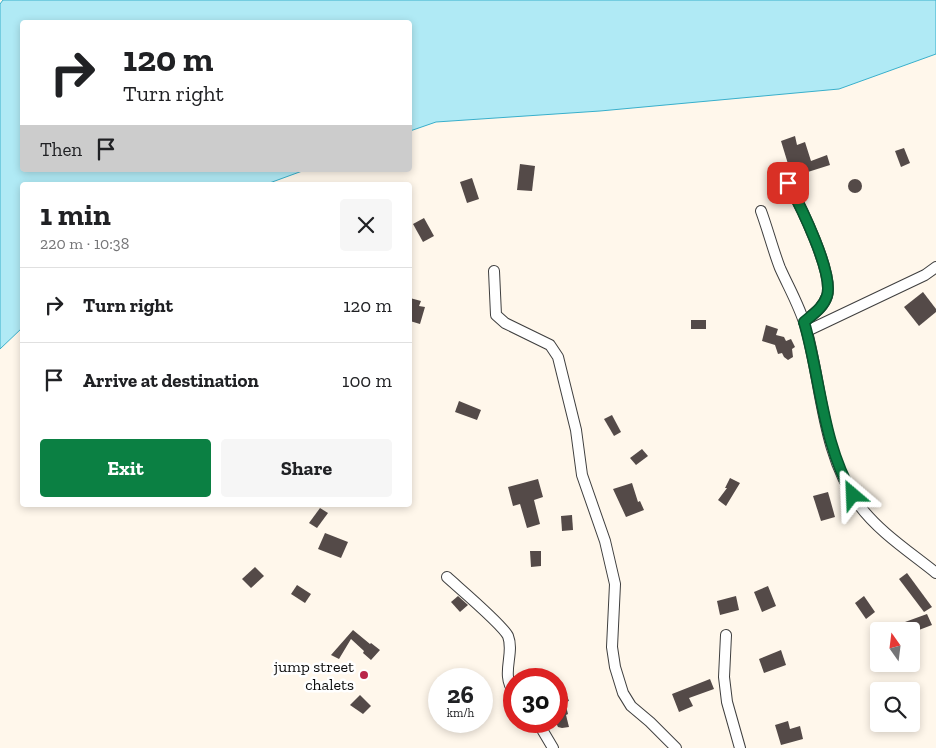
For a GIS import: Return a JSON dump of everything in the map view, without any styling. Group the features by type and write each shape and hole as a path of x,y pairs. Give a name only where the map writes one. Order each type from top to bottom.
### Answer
{"street":[{"path":"788,183 819,251 828,294 824,304 805,327"},
{"path":"761,210 780,267 805,327 829,439 847,485 859,505 874,522 936,573"},
{"path":"805,327 897,289 936,267"},
{"path":"494,271 496,315 505,323 550,345 558,357 576,430 582,475 605,541 615,584 612,647 615,668 623,693 631,706 676,748"},
{"path":"448,577 500,626 508,636 510,648 507,668"},
{"path":"726,635 724,677 726,693 740,748"},
{"path":"544,733 553,748"}],"water":[{"path":"3,0 936,0 936,54 839,89 600,111 436,122 412,130 412,20 20,20 20,172 300,172 272,182 20,182 20,330 0,349 0,4"}],"building":[{"path":"795,136 797,145 805,142 811,161 827,155 830,165 792,177 781,141"},
{"path":"904,148 910,163 901,167 895,151"},
{"path":"520,164 535,166 532,191 517,190"},
{"path":"472,178 479,199 467,203 460,182"},
{"path":"852,179 858,179 862,186 858,193 852,193 848,189 848,183"},
{"path":"424,218 434,236 423,242 413,224"},
{"path":"923,292 936,309 936,312 919,326 904,307"},
{"path":"412,299 421,301 419,306 425,307 420,324 412,322"},
{"path":"691,320 706,320 706,329 691,329"},
{"path":"766,325 778,329 776,335 784,337 786,341 791,339 795,347 792,349 793,357 788,360 782,353 778,354 775,345 762,341"},
{"path":"459,401 481,410 477,420 455,412"},
{"path":"612,415 621,432 614,436 604,419"},
{"path":"642,449 648,456 636,465 630,458"},
{"path":"730,478 740,483 726,506 718,500 727,488 725,488"},
{"path":"538,479 543,497 534,500 540,524 527,528 520,504 513,506 508,487"},
{"path":"632,483 638,502 640,501 644,510 626,517 613,489"},
{"path":"828,492 835,517 821,521 813,496"},
{"path":"320,508 328,513 317,528 309,523"},
{"path":"572,515 573,530 562,531 561,516"},
{"path":"325,533 348,542 341,558 318,549"},
{"path":"530,551 541,551 541,566 531,567"},
{"path":"255,567 264,576 251,588 242,579"},
{"path":"907,573 932,607 924,612 899,579"},
{"path":"297,585 311,594 305,603 291,594"},
{"path":"768,586 776,606 762,612 754,592"},
{"path":"458,596 468,605 460,612 451,602"},
{"path":"736,596 739,610 720,615 717,601"},
{"path":"864,596 875,612 866,619 855,603"},
{"path":"927,614 932,625 920,630 920,622 905,622"},
{"path":"353,630 380,650 371,660 351,639 339,659 331,655"},
{"path":"781,650 786,665 764,673 759,659"},
{"path":"710,679 714,689 689,698 693,706 679,712 672,694"},
{"path":"360,695 371,706 363,714 350,705"},
{"path":"788,721 790,729 800,726 803,739 781,745 775,725"}],"place":[{"name":"jump street chalets","path":"364,675"}],"route":[{"path":"788,183 812,233 825,273 828,294 824,304 804,322 819,385 829,439 847,485 853,495"}]}
